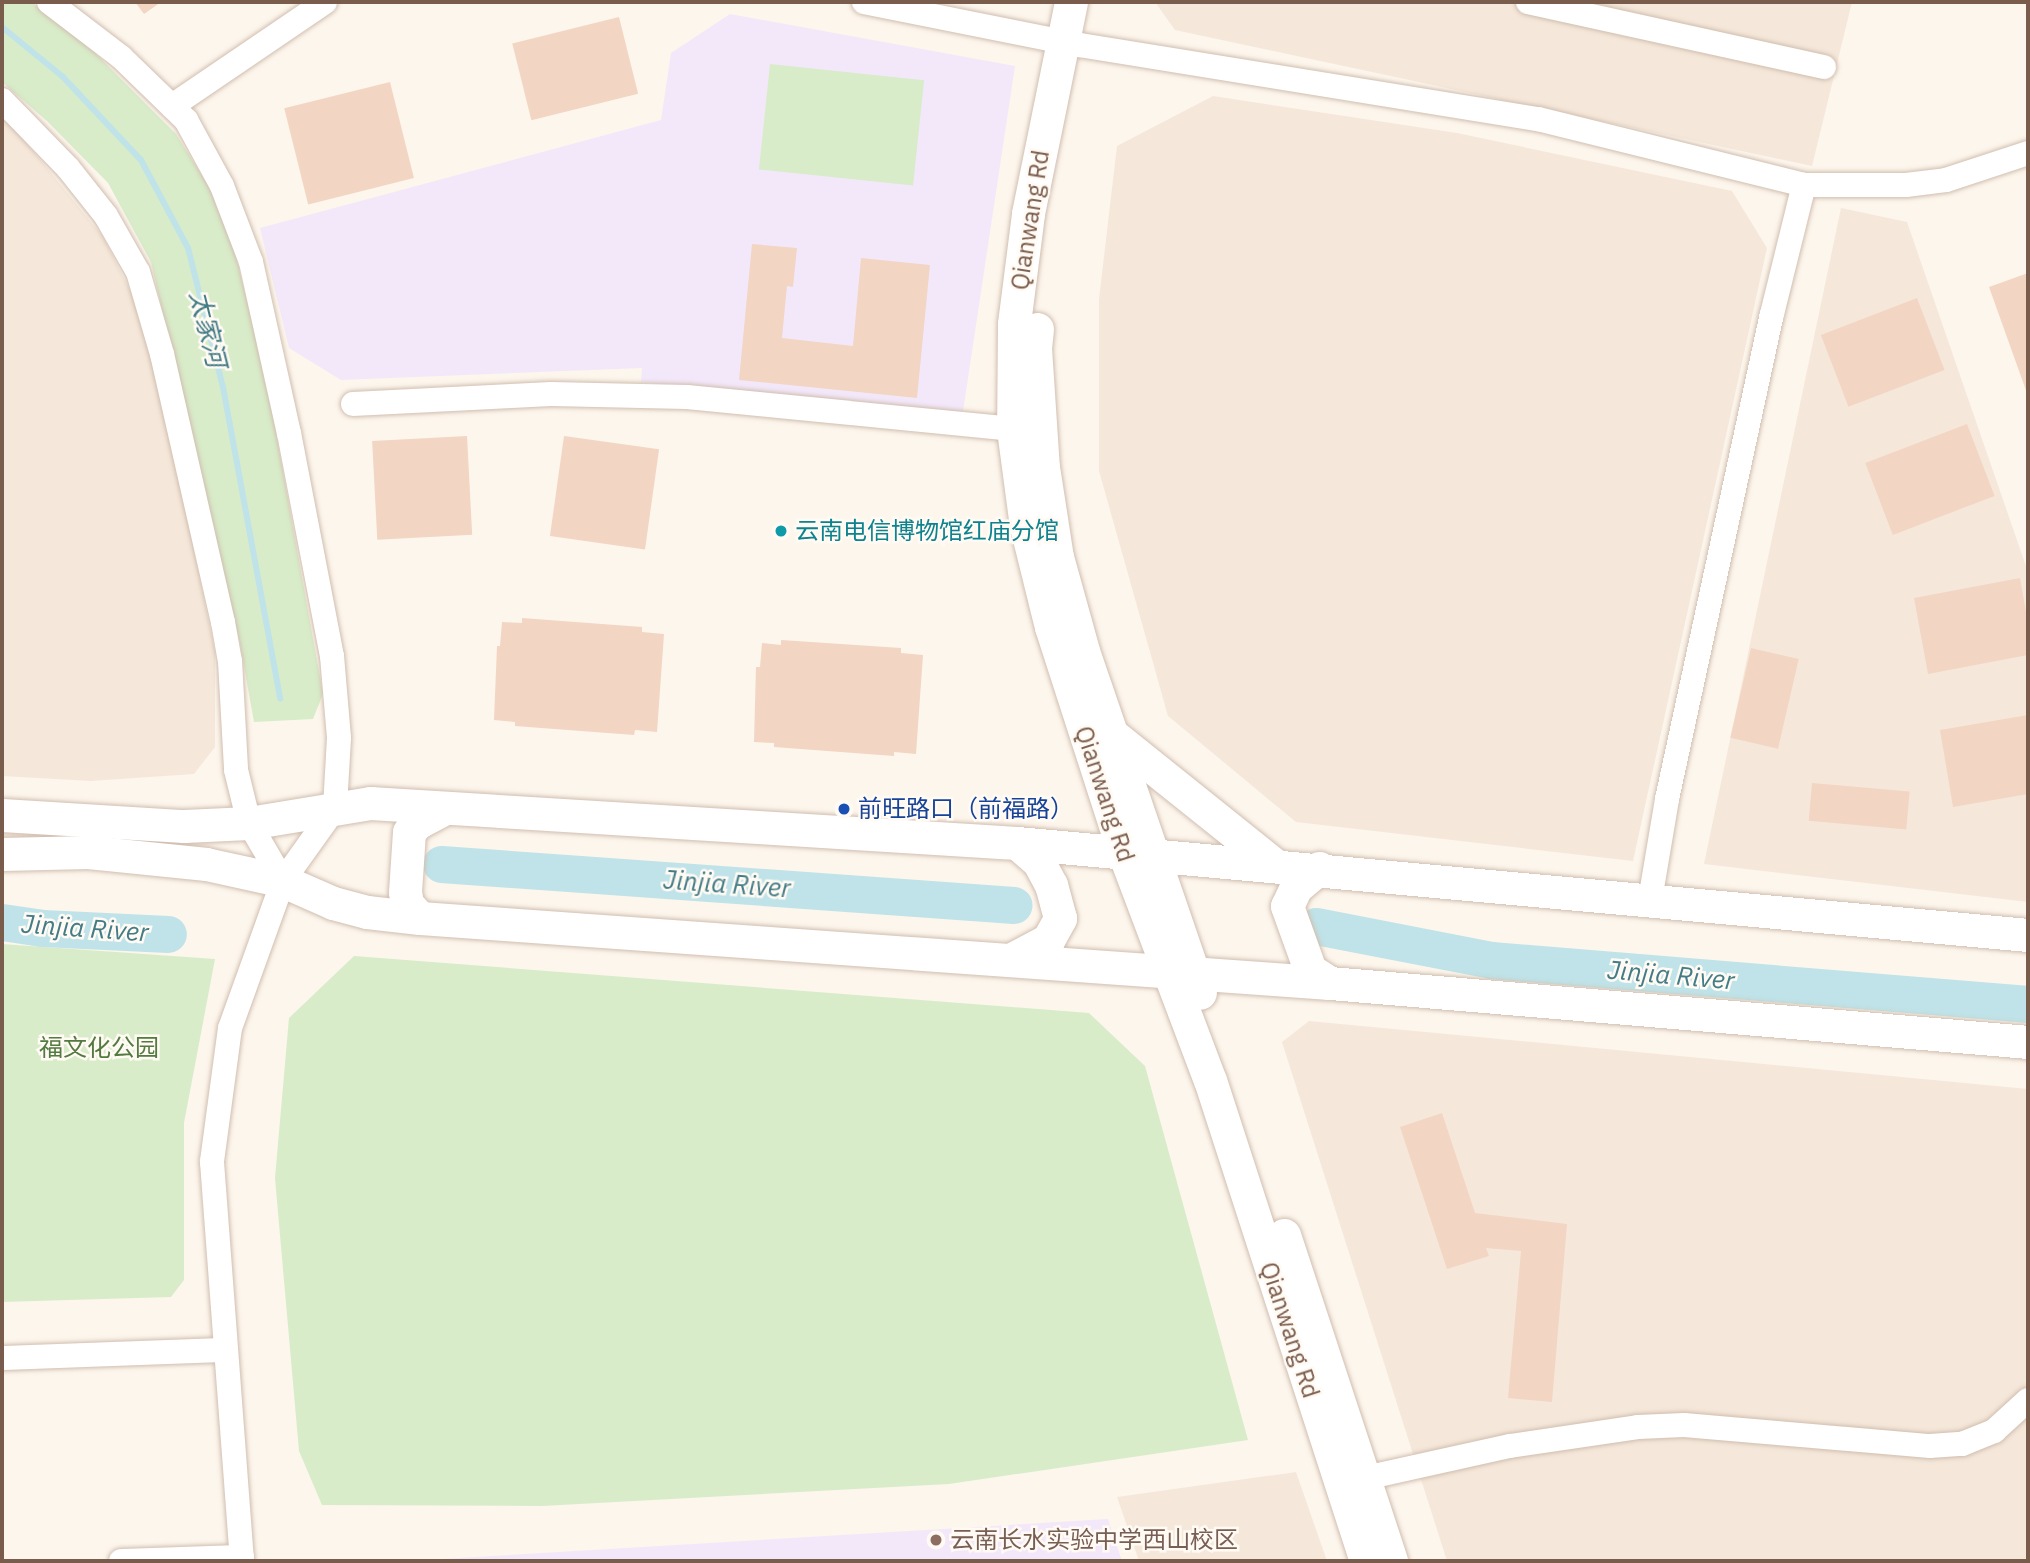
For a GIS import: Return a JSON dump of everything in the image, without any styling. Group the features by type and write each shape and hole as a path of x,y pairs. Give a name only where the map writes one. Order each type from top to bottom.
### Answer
{"street":[{"path":"49,2 121,57 186,120 222,186 251,262 289,433 332,656 339,738 335,808 283,881 230,1028 212,1162 224,1350 242,1559 121,1561"},
{"path":"172,106 325,2"},
{"path":"864,2 1071,44 1538,119 1804,185 1906,185 1946,180 2028,153"},
{"name":"Qianwang Rd","path":"1071,2 1071,44 1035,348 1043,467 1057,557 1083,651 1110,733 1138,854"},
{"name":"Qianwang Rd","path":"1090,2 1071,44 1028,214 1014,324 1013,429 1026,526 1051,627 1180,972 1210,1080 1352,1480 1391,1561"},
{"path":"1528,2 1824,67"},
{"path":"2,100 68,168 106,216 138,272 162,354 223,622 230,661 236,770 248,823 283,881"},
{"path":"1650,900 1667,799 1772,314 1804,185"},
{"path":"353,404 551,394 687,397 1013,429"},
{"path":"1110,733 1275,865"},
{"path":"2,815 184,826 248,823 370,803 1017,843 1319,868 2028,935"},
{"path":"420,918 407,904 405,892 409,832 417,823 444,808"},
{"path":"1012,959 1048,940 1060,918 1051,885 1039,862 1017,843"},
{"path":"2,854 88,852 206,864 283,881 333,903 367,912 420,918 1330,983 2028,1042"},
{"path":"1319,868 1296,887 1287,906 1310,970 1330,983"},
{"path":"2,1358 224,1350"},
{"path":"1352,1480 1510,1446 1638,1427 1684,1425 1930,1446 1962,1444 1994,1431 2028,1400"},
{"name":"Qianwang Rd","path":"1352,1480 1366,1561"}],"shaded area":[{"path":"1155,2 1852,2 1812,166 1175,30"},
{"path":"730,14 1015,66 962,418 641,382 642,368 341,380 289,348 260,228 661,120 671,53"},
{"path":"1213,96 1457,133 1732,191 1767,248 1633,861 1296,822 1168,716 1099,471 1099,299 1117,146"},
{"path":"2,118 16,130 103,237 142,314 166,414 215,652 215,747 194,774 91,781 2,776"},
{"path":"1841,208 1907,222 2028,572 2028,902 1704,864"},
{"path":"1309,1021 2028,1089 2028,1561 1447,1561 1282,1042"},
{"path":"1296,1472 1327,1561 1139,1561 1117,1497"},
{"name":"云南长水实验中学西山校区","path":"1108,1519 1122,1561 408,1561"}],"green space":[{"path":"2,2 31,2 92,50 176,134 209,187 233,245 266,377 323,694 313,719 254,722 240,644 151,262 108,183 47,121 2,82"},
{"path":"770,64 924,80 913,186 759,169"},
{"name":"福文化公园","path":"2,944 215,959 184,1123 184,1280 171,1297 2,1302"},
{"path":"354,956 1089,1013 1145,1066 1248,1440 949,1484 542,1506 322,1505 299,1451 275,1178 289,1018"}],"building":[{"path":"135,2 161,2 144,14"},
{"path":"619,17 638,94 531,120 512,44"},
{"path":"390,82 414,178 308,204 284,108"},
{"path":"752,244 797,248 793,287 787,286 782,338 853,346 861,258 930,265 917,398 739,380"},
{"path":"2028,273 2028,396 1989,287"},
{"path":"1917,298 1945,370 1848,407 1821,335"},
{"path":"1967,424 1995,496 1893,535 1865,463"},
{"path":"467,436 472,535 377,540 372,441"},
{"path":"564,436 659,449 645,549 550,536"},
{"path":"2020,578 2028,623 2028,655 1928,674 1914,598"},
{"path":"522,618 642,627 642,632 664,634 657,732 635,730 634,735 515,726 515,722 494,720 497,646 500,646 502,622 522,623"},
{"path":"781,640 901,648 901,653 923,655 916,754 894,752 894,756 774,747 774,743 754,742 756,667 760,667 762,643 781,645"},
{"path":"1751,648 1799,659 1778,749 1730,738"},
{"path":"2028,715 2028,794 1953,807 1940,730"},
{"path":"1812,783 1910,792 1906,829 1809,821"},
{"path":"1442,1113 1475,1213 1567,1224 1552,1402 1508,1398 1521,1251 1486,1248 1489,1256 1447,1269 1400,1127"}],"waterway":[{"name":"太家河","path":"2,27 63,77 141,160 188,248 223,387 280,699"},
{"name":"Jinjia River","path":"441,864 1014,905"},
{"name":"Jinjia River","path":"2,922 42,928 168,934"},
{"name":"Jinjia River","path":"1316,926 1491,960 2028,1004"}],"place":[{"name":"云南电信博物馆红庙分馆","path":"781,531"},
{"name":"前旺路口（前福路）","path":"844,809"},
{"name":"云南长水实验中学西山校区","path":"936,1540"}]}
